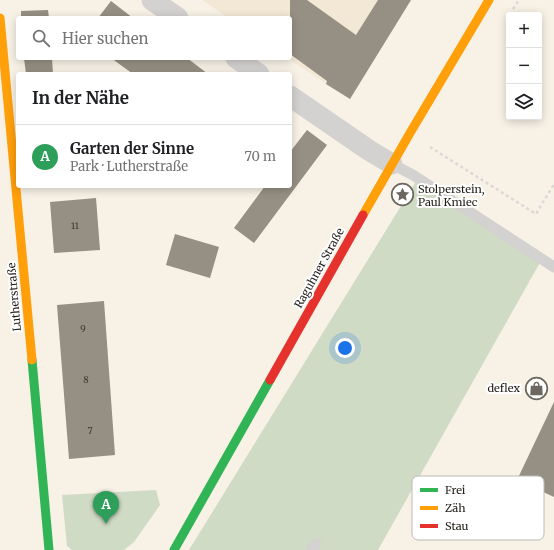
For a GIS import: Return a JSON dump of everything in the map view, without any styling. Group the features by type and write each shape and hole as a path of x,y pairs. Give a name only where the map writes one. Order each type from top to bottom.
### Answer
{"main road":[{"name":"Raguhner Straße","path":"174,550 392,164 489,0"},
{"name":"Lutherstraße","path":"0,18 49,550"}],"street":[{"path":"152,0 175,16"},
{"path":"239,60 256,72"},
{"path":"292,97 370,152 392,164"}],"lane":[{"path":"392,164 413,175 554,267"}],"path":[{"path":"410,133 536,214 554,184"}],"shaded area":[{"path":"202,0 411,0 350,99 290,60 292,60 292,16 226,16"}],"green space":[{"path":"417,180 542,259 420,476 412,476 412,490 378,550 189,550"},
{"path":"156,490 160,505 134,542 124,550 72,550 67,546 62,495"}],"building":[{"path":"290,0 307,0 356,35 378,0 411,0 350,99 326,84 327,81 292,55 292,16 290,16"},
{"path":"111,1 130,16 100,16"},
{"path":"48,10 49,16 21,16 21,11"},
{"path":"24,60 52,60 53,72 26,72"},
{"path":"114,60 190,60 205,72 130,72"},
{"path":"307,130 327,145 254,243 234,228 264,188 292,188 292,149"},
{"path":"96,198 100,250 54,253 50,202"},
{"path":"175,234 219,247 210,278 166,265"},
{"path":"104,301 115,455 69,459 57,305"},
{"path":"554,402 554,497 544,492 544,476 519,476"}],"traffic: fast":[{"path":"32,360 49,550"},
{"path":"174,550 270,380"}],"traffic: slow":[{"path":"363,215 489,0"},
{"path":"0,18 32,360"}],"traffic: jam":[{"path":"270,380 363,215"}],"place":[{"name":"Stolperstein, Paul Kmiec","path":"403,195"},
{"name":"deflex","path":"536,388"},
{"name":"Garten der Sinne","path":"106,524"}]}
